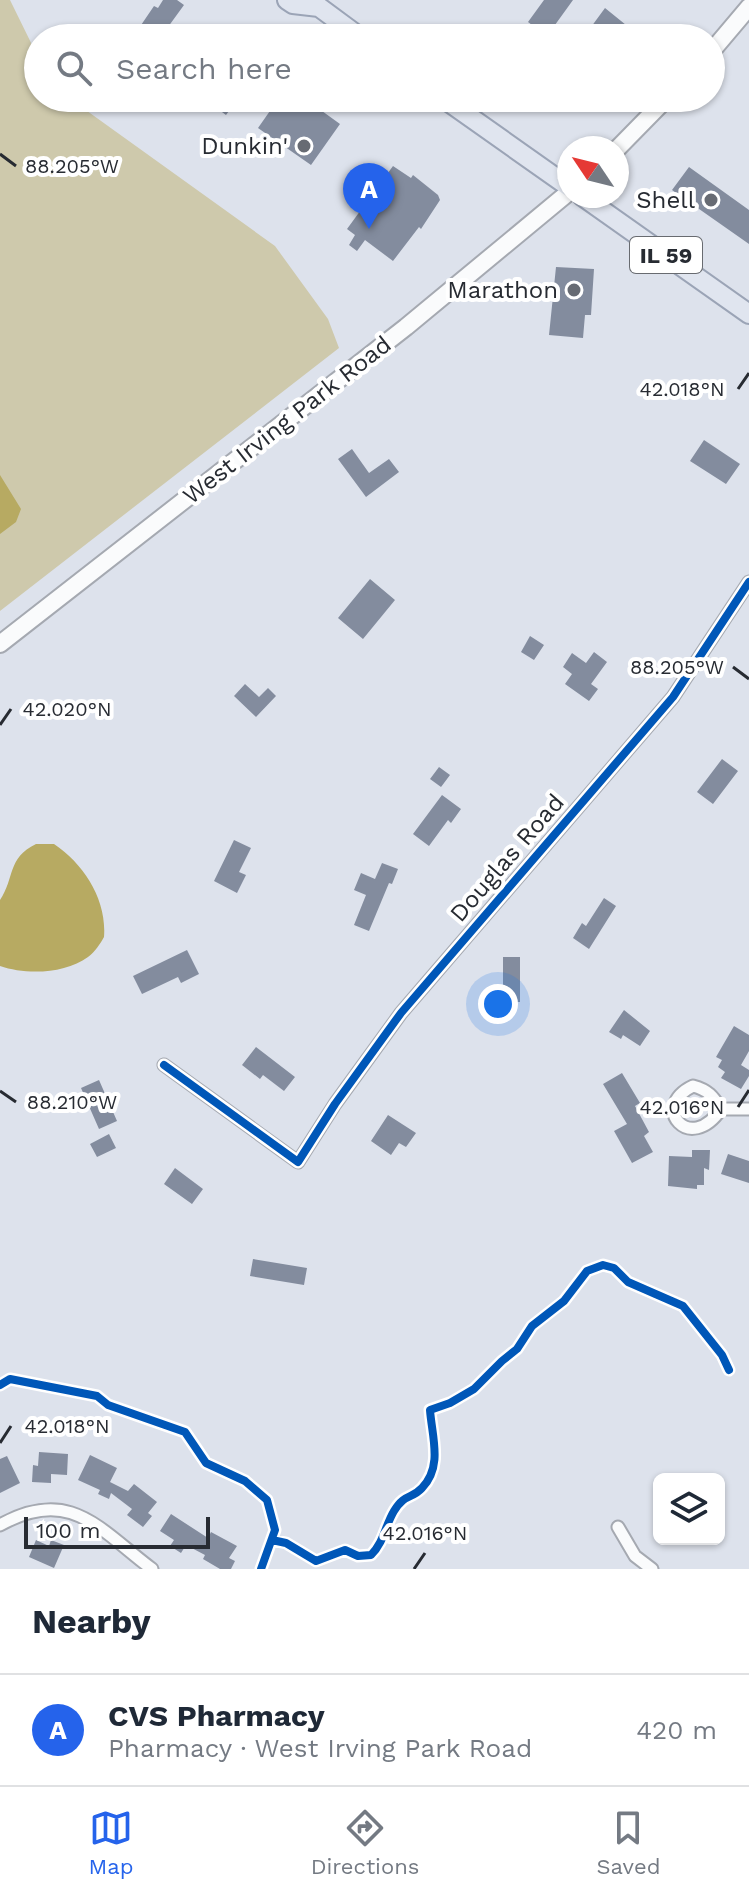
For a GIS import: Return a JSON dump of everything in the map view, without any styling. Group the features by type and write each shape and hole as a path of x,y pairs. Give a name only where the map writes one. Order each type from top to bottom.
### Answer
{"main road":[{"path":"287,0 293,4 317,4 343,24"},
{"path":"725,35 749,7"},
{"path":"462,112 557,180"},
{"path":"629,137 653,112"},
{"name":"West Irving Park Road","path":"0,644 406,327 557,199"},
{"name":"IL 59","path":"599,208 749,314"}],"street":[{"name":"Douglas Road","path":"164,1065 298,1162 335,1104 401,1013 673,697 749,582"},
{"path":"693,1086 712,1095 721,1109 714,1120 695,1129 685,1128 676,1121 673,1112 675,1101 682,1091 693,1086"},
{"path":"721,1109 749,1109"},
{"path":"0,1525 33,1510 51,1508 74,1514 95,1523 152,1569"},
{"path":"618,1527 635,1556 652,1569"}],"shaded area":[{"path":"0,0 10,0 24,28 24,112 88,112 275,246 328,319 339,348 0,611"},
{"path":"0,475 21,509 16,522 0,534"},
{"path":"36,844 54,844 84,872 102,910 104,937 93,953 79,963 57,970 33,972 0,966 0,900 16,862"}],"building":[{"path":"163,0 177,0 184,5 170,24 142,24 154,6 158,8"},
{"path":"544,0 573,0 556,24 528,22"},
{"path":"605,8 625,24 593,24"},
{"name":"Dunkin'","path":"269,112 323,112 340,124 311,165 258,128"},
{"path":"393,166 411,178 413,175 440,200 421,229 419,227 393,261 365,240 357,251 349,245 355,235 347,229"},
{"name":"Shell","path":"689,167 749,210 749,244 672,190"},
{"name":"Marathon","path":"556,267 594,269 591,315 585,315 583,338 549,335"},
{"path":"704,440 740,464 726,484 690,461"},
{"path":"352,449 369,473 389,459 399,472 366,497 338,459"},
{"path":"370,579 395,600 363,639 338,618"},
{"path":"530,636 544,645 534,660 521,652"},
{"path":"594,652 607,662 591,684 598,689 589,701 565,684 572,674 563,667 572,653 586,663"},
{"path":"245,684 259,697 268,688 276,696 256,717 234,696"},
{"path":"722,759 738,771 713,804 697,792"},
{"path":"439,767 450,775 441,787 430,779"},
{"path":"442,795 461,809 451,823 448,820 429,846 413,834"},
{"path":"234,840 251,848 239,872 246,875 237,893 214,881"},
{"path":"382,863 398,869 369,931 354,925 366,895 354,890 361,873 375,879"},
{"path":"604,898 616,906 589,949 573,938 582,923 586,926"},
{"path":"187,950 199,974 181,983 178,977 142,994 133,976"},
{"path":"503,957 520,957 520,1002 503,1002"},
{"path":"624,1010 650,1031 640,1046 623,1035 621,1039 609,1032"},
{"path":"734,1026 749,1035 749,1051 741,1065 749,1070 749,1076 741,1089 721,1078 725,1072 718,1067 722,1060 716,1057"},
{"path":"256,1047 295,1077 284,1091 263,1075 260,1079 242,1065"},
{"path":"622,1073 640,1103 635,1106 649,1132 644,1136 653,1152 632,1163 614,1131 627,1124 603,1084"},
{"path":"99,1080 117,1121 99,1129 81,1088"},
{"path":"388,1115 416,1133 406,1147 399,1143 391,1155 371,1141"},
{"path":"109,1134 116,1148 97,1157 90,1144"},
{"path":"692,1150 710,1150 709,1170 704,1168 704,1185 697,1185 697,1189 668,1186 669,1156 692,1157"},
{"path":"728,1154 749,1161 749,1183 721,1174"},
{"path":"175,1168 203,1189 192,1204 164,1184"},
{"path":"253,1259 307,1268 304,1285 250,1276"},
{"path":"39,1452 68,1454 67,1475 51,1474 51,1483 32,1482 33,1465 38,1466"},
{"path":"90,1455 117,1468 110,1482 128,1491 134,1484 157,1502 148,1513 152,1516 143,1527 127,1515 132,1509 111,1493 109,1499 98,1494 100,1490 78,1480"},
{"path":"7,1456 20,1483 0,1493 0,1459"},
{"path":"171,1514 208,1538 211,1532 237,1546 229,1558 235,1561 231,1569 220,1569 203,1559 205,1555 186,1545 181,1553 170,1546 174,1540 160,1531"},
{"path":"36,1540 49,1546 51,1540 64,1545 54,1568 29,1557"}],"cycle path":[{"path":"164,1065 298,1162 335,1104 401,1013 673,697 749,582"},
{"path":"272,1540 286,1543 316,1561 345,1550 358,1556 371,1555 398,1505 422,1488 432,1470 435,1451 430,1410 474,1389 517,1349 532,1326 564,1301 587,1271 603,1265 614,1268 628,1282 683,1306 722,1355 729,1370"},
{"path":"0,1385 10,1379 97,1396 108,1405 185,1432 206,1463 245,1481 267,1500 275,1530 261,1569"}],"place":[{"name":"Dunkin'","path":"304,146"},
{"name":"Shell","path":"711,200"},
{"name":"CVS Pharmacy","path":"369,229"},
{"name":"Marathon","path":"574,290"}]}
